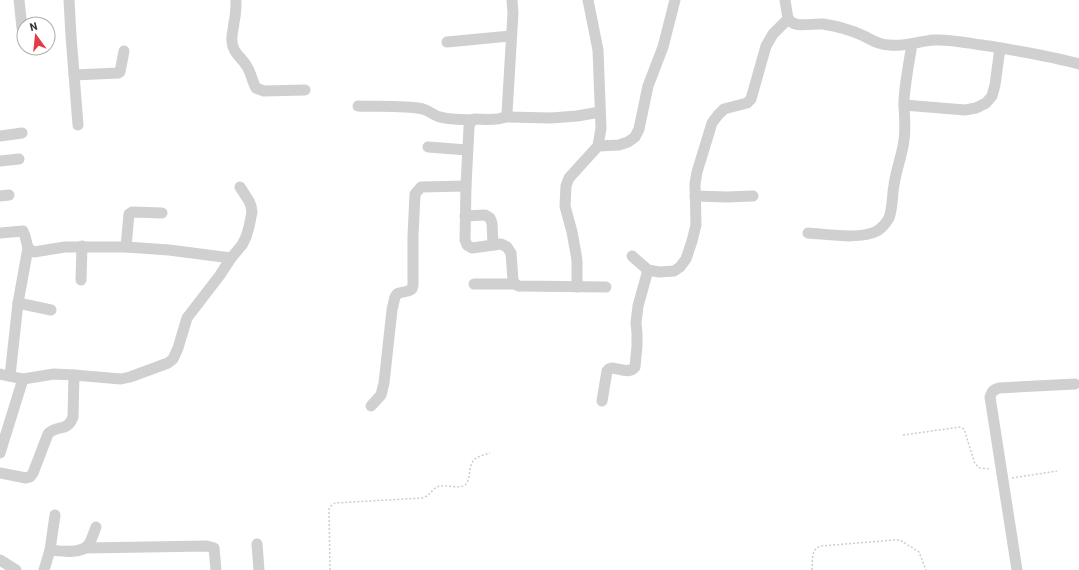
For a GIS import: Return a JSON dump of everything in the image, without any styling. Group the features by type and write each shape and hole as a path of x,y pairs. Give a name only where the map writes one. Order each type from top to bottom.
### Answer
{"street":[{"path":"19,0 21,16"},
{"path":"69,0 78,125"},
{"path":"236,0 235,21 231,40 232,47 246,65 256,88 264,91 305,90"},
{"path":"505,117 507,113 508,100 512,0"},
{"path":"577,287 576,254 565,206 566,186 569,178 598,146 601,128 598,50 588,0"},
{"path":"598,146 619,145 628,142 635,136 639,129 648,86 652,72 663,47 675,0"},
{"path":"785,0 788,19 794,24 820,24 852,31 877,43 888,46 902,46 934,40 960,42 1000,48 1079,64"},
{"path":"632,256 648,270 659,272 674,271 680,267 686,259 696,226 695,184 697,172 712,123 724,109 747,102 751,99 766,46 773,34 788,19"},
{"path":"447,42 511,36"},
{"path":"808,233 862,236 870,234 885,225 889,217 893,186 902,152 906,82 912,44"},
{"path":"904,105 965,110 976,108 986,103 992,96 994,90 1000,48"},
{"path":"74,75 118,73 120,72 124,51"},
{"path":"358,106 406,107 425,110 441,118 472,120 497,120 505,117 551,118 600,112"},
{"path":"472,120 469,127 467,150 465,240 467,245 472,248 501,244 508,247 511,254 513,280 515,284"},
{"path":"0,136 22,133"},
{"path":"428,147 467,150"},
{"path":"0,161 19,159"},
{"path":"371,406 381,395 384,383 392,310 395,296 399,292 412,288 413,285 412,236 415,194 421,187 466,186"},
{"path":"0,233 23,232 28,248 5,375 23,379 54,374 74,374 121,379 168,363 173,359 187,318 242,244 249,227 252,212 251,206 240,187"},
{"path":"695,196 753,196"},
{"path":"126,247 129,214 132,212 162,213"},
{"path":"465,216 485,215 490,218 492,223 493,245"},
{"path":"28,248 34,252 82,246 126,247 231,258"},
{"path":"81,280 82,246"},
{"path":"602,401 607,371 612,368 630,371 635,367 638,306 648,270"},
{"path":"474,284 606,287"},
{"path":"18,303 51,310"},
{"path":"0,473 26,478 30,477 33,473 48,434 51,431 68,426 71,423 73,417 74,374"},
{"path":"0,453 23,379"},
{"path":"1017,570 990,396 991,392 999,388 1075,384"},
{"path":"44,570 50,550 55,515"},
{"path":"85,548 89,544 96,526"},
{"path":"257,544 259,570"},
{"path":"50,550 70,551 85,548 207,546 214,548 216,570"},
{"path":"0,560 15,570"}],"path":[{"path":"903,435 960,427 964,429 975,464 980,468 1002,475 1057,471"},
{"path":"330,570 328,520 329,510 335,503 422,498 427,496 437,487 460,487 468,480 473,461 478,457 490,453"},
{"path":"812,570 813,554 817,547 894,540 900,540 919,552 926,570"}]}
